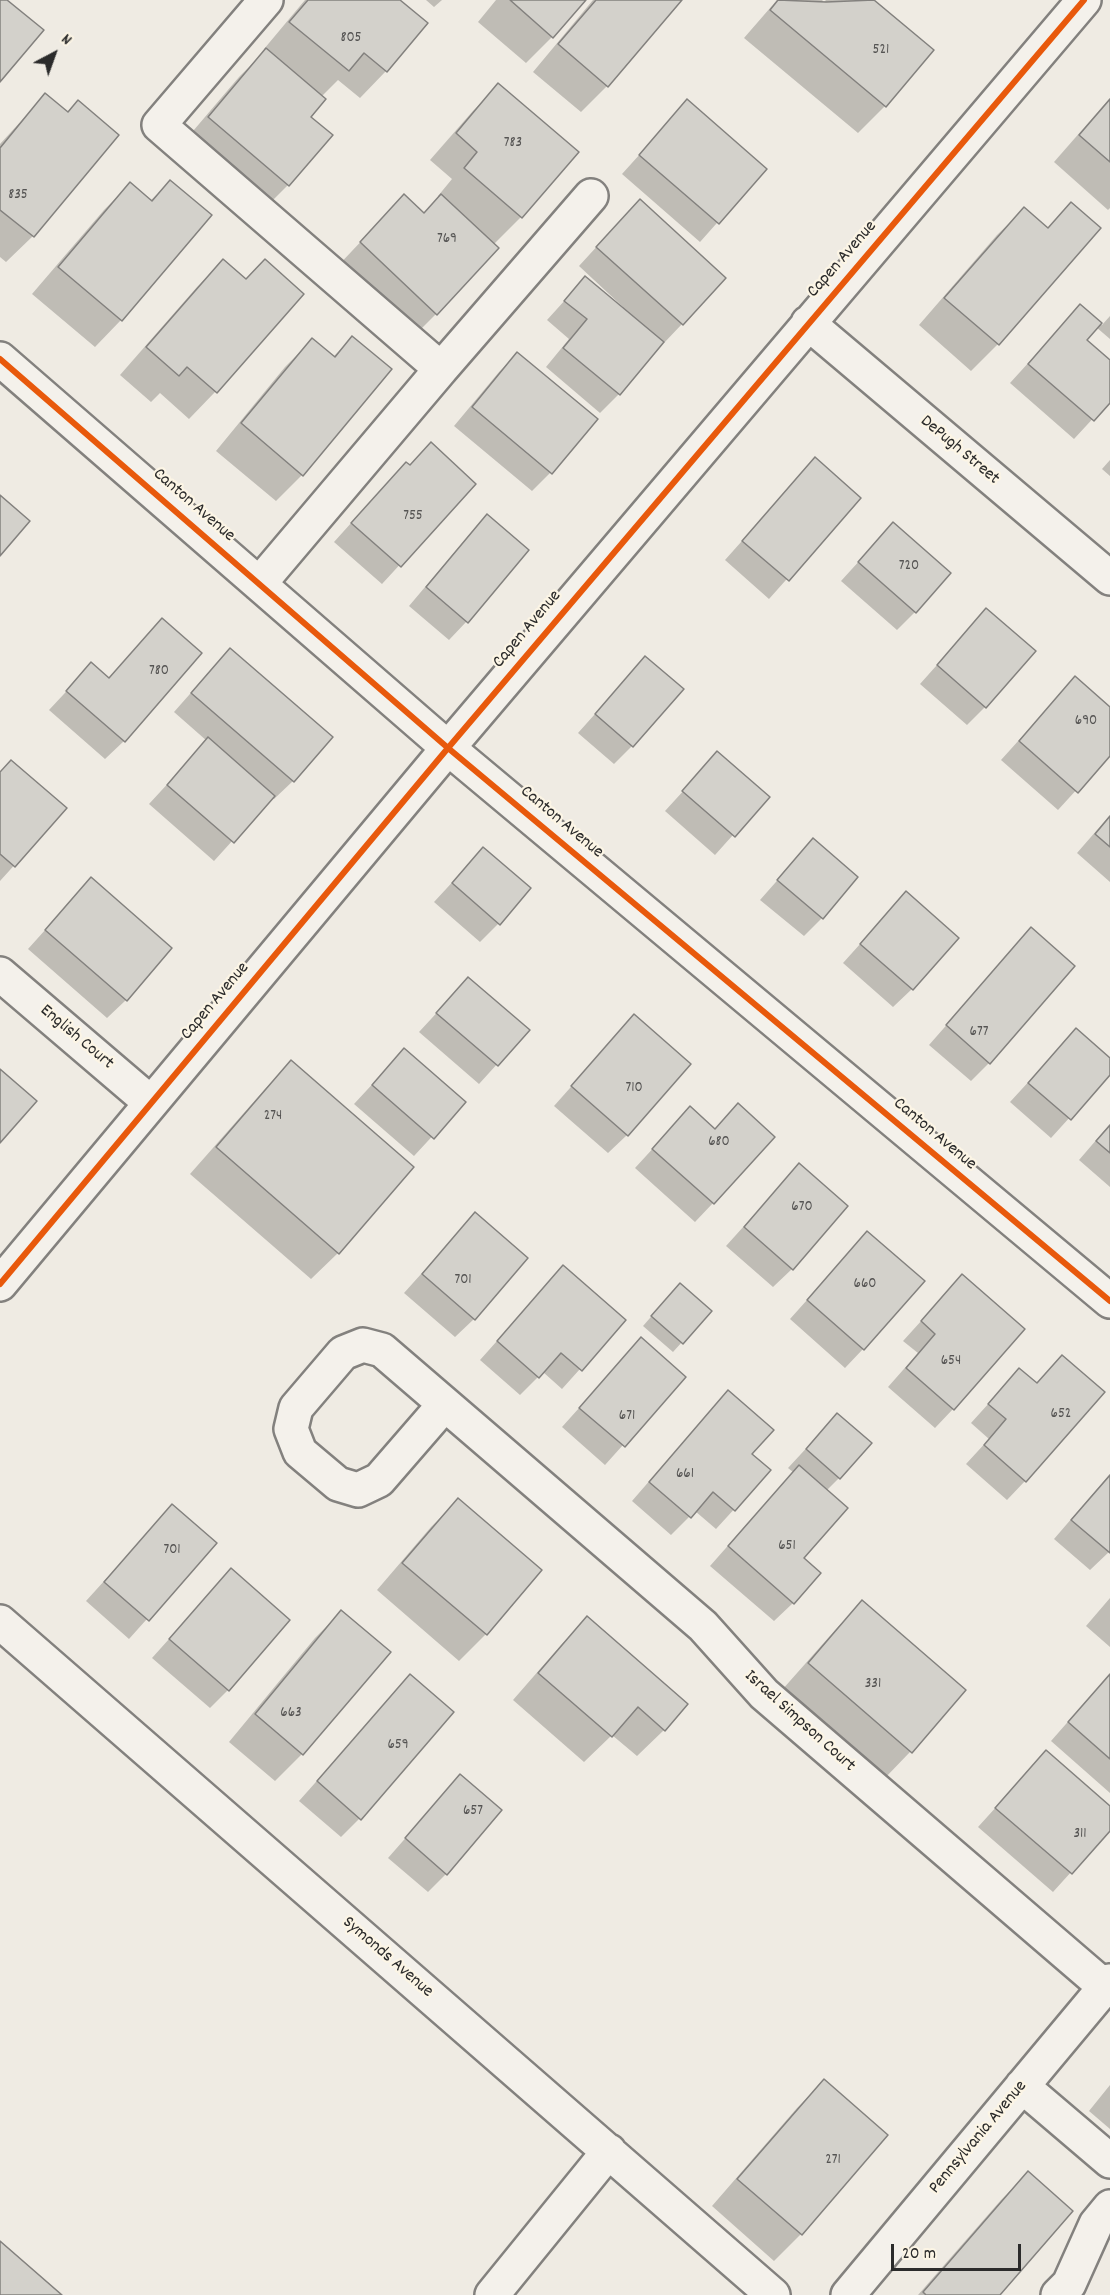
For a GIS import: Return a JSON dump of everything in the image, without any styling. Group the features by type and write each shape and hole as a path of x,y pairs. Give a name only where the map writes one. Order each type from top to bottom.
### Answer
{"street":[{"path":"266,0 159,125 441,369"},
{"name":"Capen Avenue","path":"0,1284 448,748 1084,0"},
{"path":"259,584 591,196"},
{"name":"DePugh Street","path":"808,323 1110,578"},
{"name":"Canton Avenue","path":"0,359 448,748 1110,1301"},
{"name":"English Court","path":"0,974 151,1103"},
{"name":"Israel Simpson Court","path":"444,1404 379,1480 358,1490 338,1484 300,1452 291,1429 296,1408 343,1353 363,1345 382,1350 703,1626 764,1694 1107,1984"},
{"name":"Symonds Avenue","path":"0,1622 773,2295"},
{"name":"Pennsylvania Avenue","path":"852,2294 1107,1984"},
{"path":"1022,2086 1110,2161"},
{"path":"492,2295 609,2151"},
{"path":"1058,2295 1069,2284 1096,2224 1110,2207"}],"building":[{"path":"0,0 7,0 44,30 0,82"},
{"path":"308,0 400,0 428,23 387,72 364,53 349,71 289,22"},
{"path":"510,0 586,0 553,38"},
{"path":"596,0 682,0 608,87 558,44"},
{"path":"778,0 826,2 874,0 934,50 886,107 770,10"},
{"path":"266,48 326,99 311,117 333,135 289,186 208,117"},
{"path":"498,83 579,152 522,218 464,168 477,152 456,133"},
{"path":"45,93 68,112 78,100 119,135 34,237 0,210 0,148"},
{"path":"687,99 767,169 719,224 639,155"},
{"path":"1110,99 1110,162 1079,135"},
{"path":"170,180 212,215 122,321 58,267 130,182 152,201"},
{"path":"404,194 424,213 441,194 499,248 437,315 360,242"},
{"path":"640,199 726,278 683,325 596,247"},
{"path":"1071,202 1101,228 999,345 944,298 1024,207 1048,228"},
{"path":"223,259 246,279 265,259 304,294 217,393 187,367 179,376 146,347"},
{"path":"585,276 664,342 620,395 563,348 587,319 564,301"},
{"path":"1080,304 1102,323 1087,340 1110,360 1110,403 1094,421 1028,364"},
{"path":"352,336 392,369 303,476 241,423 312,338 335,357"},
{"path":"517,352 598,419 552,474 472,407"},
{"path":"431,442 476,484 401,567 351,523 406,462 410,465"},
{"path":"815,457 861,498 789,581 742,541"},
{"path":"0,495 30,521 0,556"},
{"path":"487,514 529,550 468,623 426,587"},
{"path":"893,522 951,573 916,613 858,562"},
{"path":"986,608 1036,651 986,708 937,665"},
{"path":"162,618 202,653 125,742 66,691 91,662 109,678"},
{"path":"230,648 333,737 294,782 191,693"},
{"path":"645,656 684,689 633,747 595,714"},
{"path":"1075,676 1110,707 1110,756 1078,793 1019,741"},
{"path":"208,737 275,796 234,843 167,785"},
{"path":"717,751 770,797 735,837 682,791"},
{"path":"11,760 67,808 15,867 0,854 0,772"},
{"path":"1110,816 1110,847 1095,834"},
{"path":"813,838 858,877 823,919 777,880"},
{"path":"483,847 531,888 500,925 452,883"},
{"path":"91,877 172,948 127,1001 45,930"},
{"path":"906,891 959,938 913,990 860,944"},
{"path":"1031,927 1075,966 990,1064 946,1025"},
{"path":"468,977 530,1030 498,1066 436,1013"},
{"path":"634,1014 691,1064 628,1136 571,1086"},
{"path":"1076,1028 1110,1058 1110,1075 1071,1120 1028,1083"},
{"path":"404,1048 466,1102 434,1139 372,1085"},
{"path":"291,1060 414,1167 339,1254 216,1147"},
{"path":"0,1069 37,1101 0,1143"},
{"path":"738,1103 775,1137 714,1204 652,1149 690,1106 715,1129"},
{"path":"1110,1125 1110,1153 1096,1141"},
{"path":"799,1163 848,1206 793,1270 744,1227"},
{"path":"475,1212 528,1258 475,1320 422,1274"},
{"path":"867,1231 925,1281 864,1350 807,1300"},
{"path":"563,1265 626,1320 582,1371 561,1353 539,1378 497,1341"},
{"path":"962,1274 1025,1329 954,1410 906,1368 935,1334 921,1321"},
{"path":"680,1283 712,1311 683,1344 651,1316"},
{"path":"641,1337 686,1377 625,1447 579,1408"},
{"path":"1062,1355 1105,1392 1026,1482 984,1445 1006,1419 988,1404 1019,1368 1037,1383"},
{"path":"728,1390 774,1430 752,1454 771,1470 735,1511 713,1492 691,1518 649,1482"},
{"path":"837,1413 872,1443 840,1479 806,1449"},
{"path":"799,1465 848,1508 804,1558 821,1573 794,1604 728,1546"},
{"path":"1110,1475 1110,1553 1071,1520"},
{"path":"458,1498 542,1570 487,1635 402,1563"},
{"path":"172,1504 217,1543 149,1621 104,1582"},
{"path":"231,1568 290,1620 229,1691 169,1639"},
{"path":"862,1600 966,1690 912,1753 808,1663"},
{"path":"341,1610 391,1652 303,1755 255,1714"},
{"path":"587,1616 688,1704 665,1731 638,1707 612,1737 538,1673"},
{"path":"410,1674 454,1712 361,1820 317,1781"},
{"path":"1110,1674 1110,1759 1068,1722"},
{"path":"1046,1750 1110,1806 1110,1831 1072,1874 995,1808"},
{"path":"460,1774 502,1810 447,1875 405,1838"},
{"path":"824,2079 888,2135 802,2235 737,2179"},
{"path":"1028,2171 1073,2211 1000,2295 926,2295 923,2292"},
{"path":"0,2241 62,2295 0,2295"}],"cycle path":[{"path":"0,1284 448,748 1084,0"},
{"path":"0,359 448,748 1110,1301"}]}
